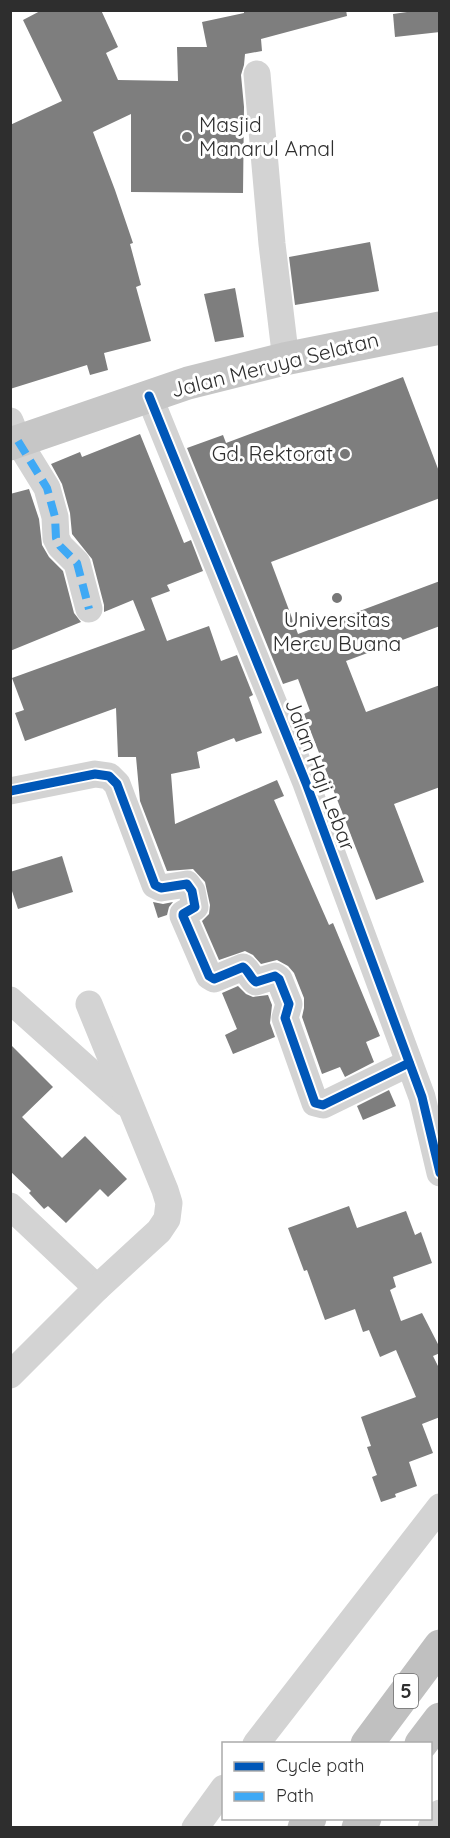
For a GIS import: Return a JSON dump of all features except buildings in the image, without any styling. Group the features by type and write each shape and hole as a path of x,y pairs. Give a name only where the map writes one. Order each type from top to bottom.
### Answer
{"highway":[{"name":"5","path":"368,1742 440,1646"},
{"name":"5","path":"422,1742 440,1719"}],"main road":[{"name":"Jalan Meruya Selatan","path":"13,435 188,383 284,359 440,328"}],"street":[{"path":"257,74 284,359"},
{"name":"Jalan Haji Lebar","path":"149,396 306,783 422,1098 440,1173"},
{"path":"13,435 47,488 55,518 56,538 60,546 77,562 89,609"},
{"path":"10,791 95,774 109,776 117,784 155,885 161,888 187,884 192,891 195,908 183,916 209,976 214,979 243,967 250,979 256,982 275,976 279,979 289,1004 285,1018 315,1103 322,1105 409,1063"},
{"path":"10,1000 130,1108"},
{"path":"10,1375 96,1288 159,1231 167,1219 169,1203 165,1190 89,1004"},
{"path":"10,1206 96,1288"},
{"path":"257,1742 440,1507"},
{"path":"195,1827 222,1791"},
{"path":"431,1827 440,1813"}],"marked path":[{"path":"18,441 47,488 55,517 56,538 60,546 77,563 89,609"}],"cycle path":[{"path":"149,396 306,783 422,1097 440,1173"},
{"path":"10,791 95,774 109,776 117,784 155,885 161,888 187,884 192,891 195,907 183,916 209,976 214,979 243,967 256,982 275,976 279,979 289,1004 285,1018 315,1103 323,1105 409,1063"}],"place":[{"name":"Masjid Manarul Amal","path":"187,137"},
{"name":"Gd. Rektorat","path":"345,454"},
{"name":"Universitas Mercu Buana","path":"337,598"}]}
